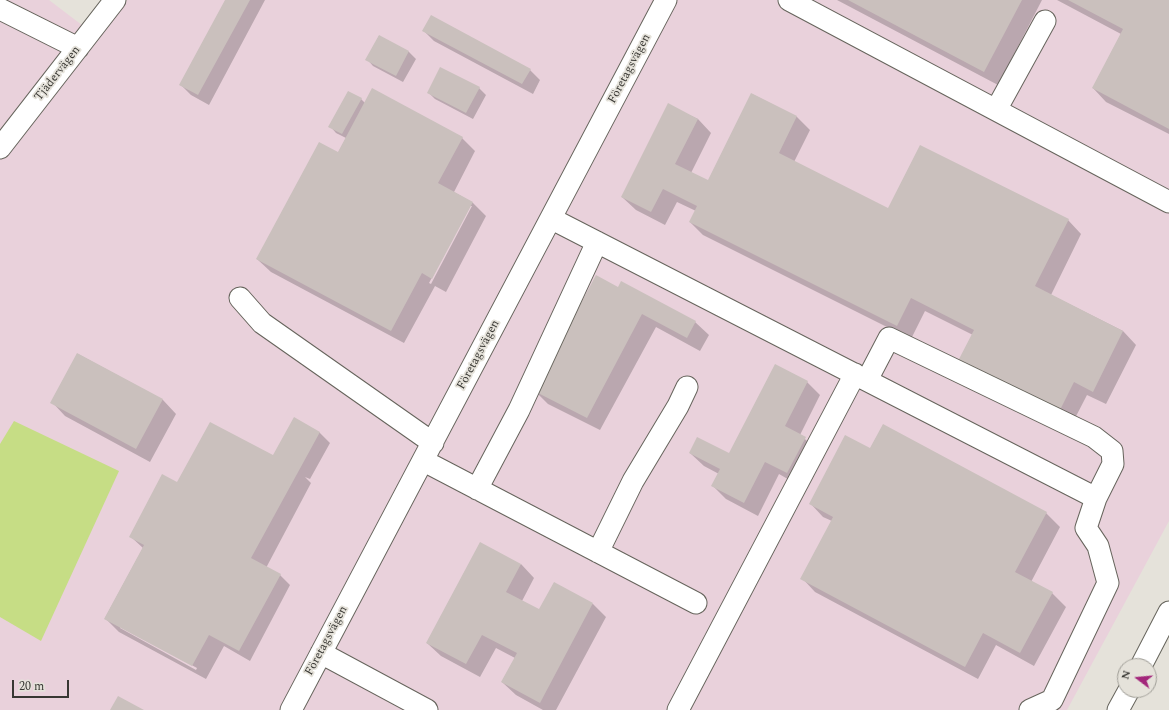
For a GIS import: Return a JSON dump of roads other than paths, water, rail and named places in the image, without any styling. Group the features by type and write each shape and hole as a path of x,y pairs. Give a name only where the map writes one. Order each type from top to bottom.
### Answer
{"street":[{"name":"Tjädervägen","path":"0,148 115,0"},
{"name":"Företagsvägen","path":"291,710 552,219 666,0"},
{"path":"789,0 1169,202"},
{"path":"0,9 78,48"},
{"path":"996,110 1045,22"},
{"path":"552,219 1096,498"},
{"path":"477,489 519,410 597,242"},
{"path":"240,298 262,323 477,489 696,603"},
{"path":"678,710 861,377 889,338 1094,437 1112,451 1113,464 1096,498 1086,528 1098,546 1108,583 1052,700 1030,710"},
{"path":"598,552 633,481 678,406 687,387"},
{"path":"1145,658 1169,612"},
{"path":"321,653 427,710"},
{"path":"1118,710 1125,698"}]}
